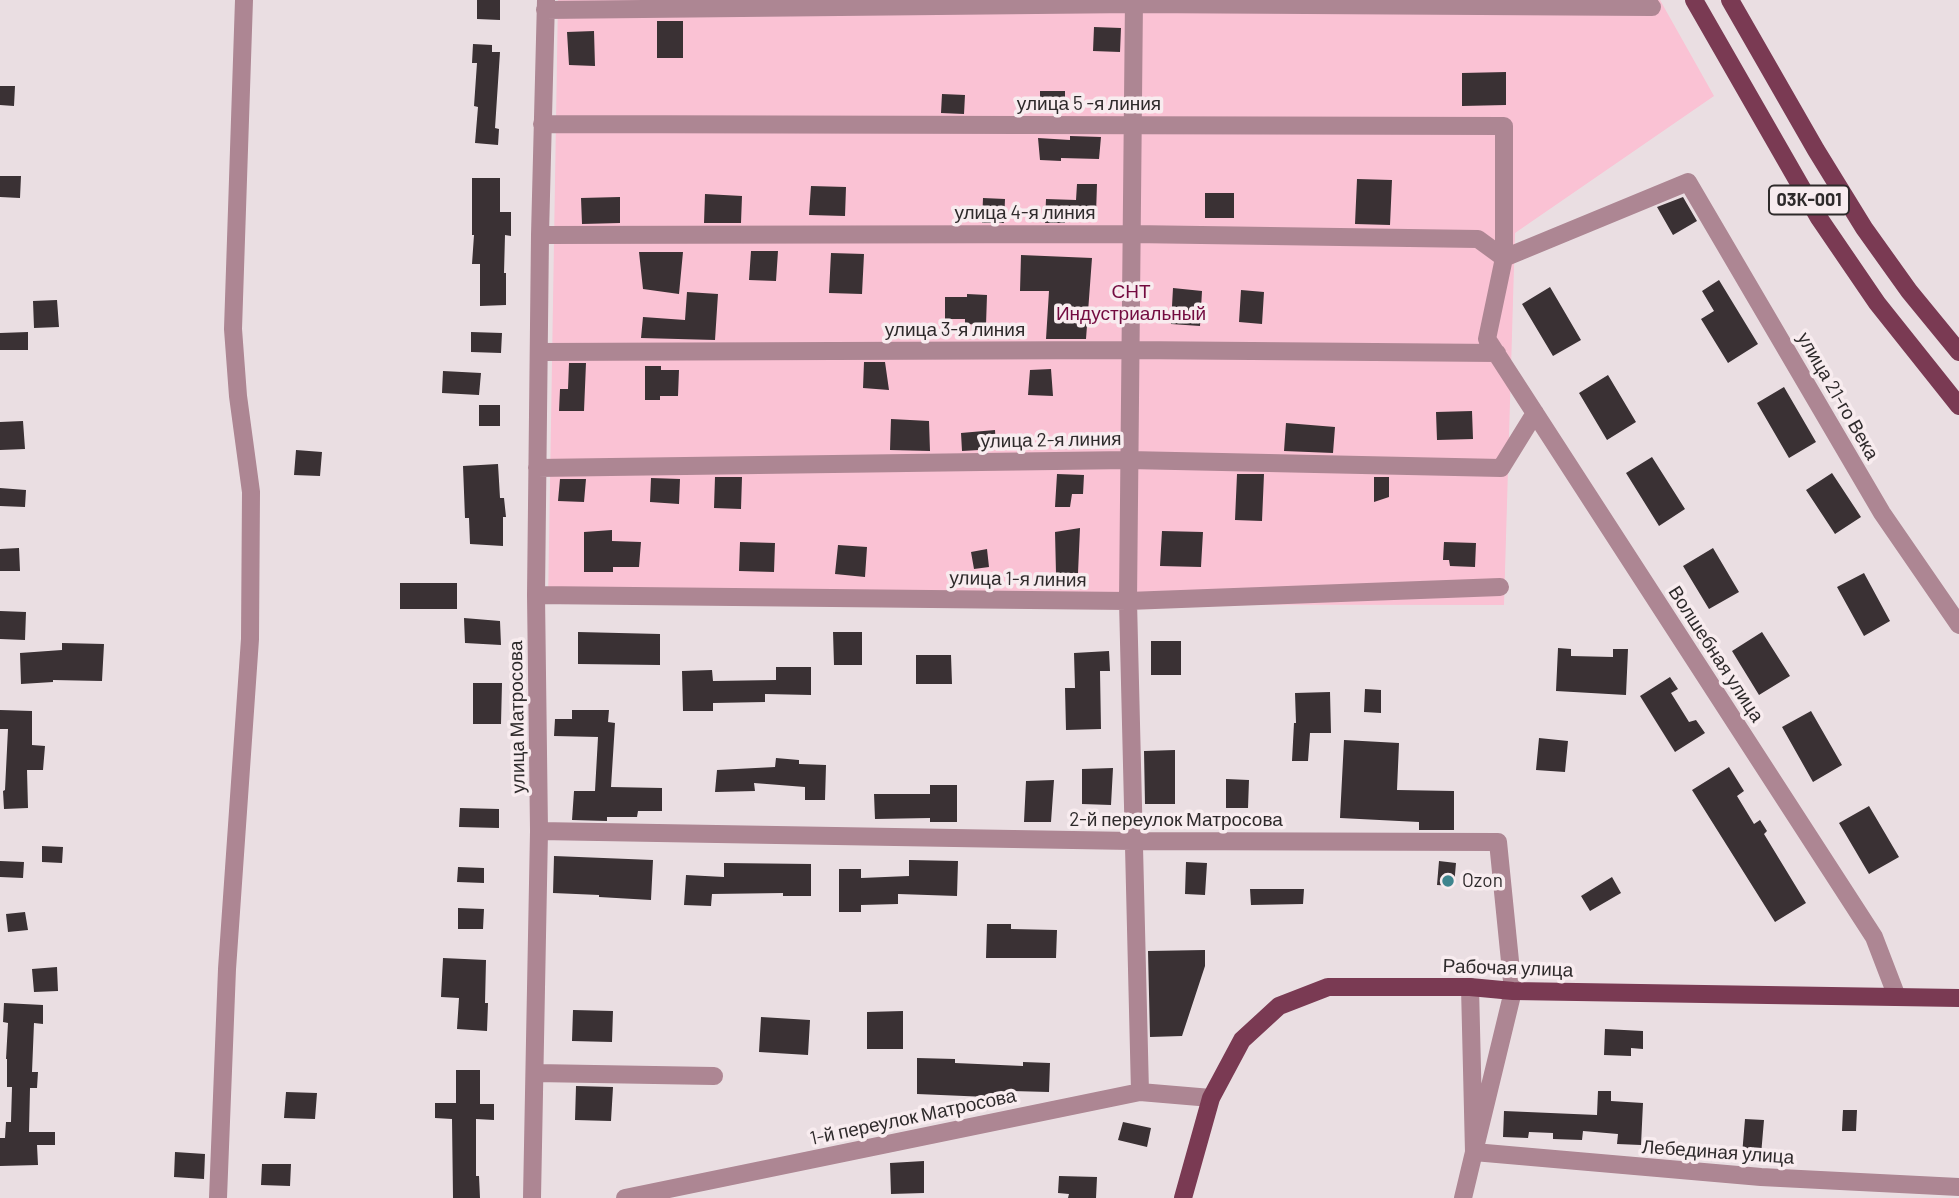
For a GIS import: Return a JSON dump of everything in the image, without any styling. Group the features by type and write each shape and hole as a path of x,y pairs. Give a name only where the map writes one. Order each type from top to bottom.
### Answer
{"main road":[{"name":"03К-001","path":"1694,0 1819,218 1877,303 1959,405"},
{"name":"03К-001","path":"1730,0 1864,228 1909,291 1959,352"},
{"name":"Рабочая улица","path":"1183,1198 1210,1098 1242,1040 1279,1006 1328,987 1470,987 1959,998"}],"street":[{"path":"218,1198 227,969 250,639 251,492 238,396 233,330 244,0"},
{"path":"546,5 1134,2 1652,7"},
{"path":"1134,2 1128,601 1139,1092"},
{"name":"улица Матросова","path":"532,1198 539,831 537,468 546,5"},
{"name":"улица 5 -я линия","path":"542,124 1504,125 1504,258"},
{"name":"улица 21-го Века","path":"1504,258 1688,182 1882,513 1959,625"},
{"name":"улица 4-я линия","path":"540,235 1132,234 1478,239 1504,258"},
{"path":"1492,346 1504,258"},
{"name":"улица 3-я линия","path":"539,352 1492,346"},
{"name":"Волшебная улица","path":"1492,346 1874,937 1897,997"},
{"name":"улица 2-я линия","path":"537,468 1129,460 1501,468 1535,413"},
{"name":"улица 1-я линия","path":"536,595 1128,601 1500,587"},
{"name":"2-й переулок Матросова","path":"539,831 1132,841 1498,842 1513,990 1474,1152"},
{"path":"1463,1198 1474,1152 1470,987"},
{"path":"535,1073 714,1076"},
{"name":"1-й переулок Матросова","path":"625,1198 1139,1092 1210,1098"},
{"name":"Лебединая улица","path":"1474,1152 1761,1177 1959,1187"}],"green space":[{"name":"СНТ Индустриальный","path":"558,0 1660,0 1714,96 1515,233 1504,605 548,604"}],"building":[{"path":"477,0 500,0 500,20 477,19"},
{"path":"657,21 683,21 683,58 657,58"},
{"path":"1094,27 1121,28 1120,52 1093,51"},
{"path":"594,31 595,66 569,65 567,32"},
{"path":"473,44 492,45 492,52 500,52 495,128 499,129 498,145 475,143 478,107 474,106 477,63 472,63"},
{"path":"1506,72 1506,105 1462,106 1462,73"},
{"path":"0,86 15,86 14,106 0,105"},
{"path":"1040,91 1065,91 1065,110 1040,110"},
{"path":"942,94 965,95 964,114 941,113"},
{"path":"1070,136 1101,137 1099,159 1040,160 1038,138 1070,140"},
{"path":"0,176 21,176 20,198 0,197"},
{"path":"472,178 500,178 500,212 511,212 511,236 505,235 506,305 480,306 480,264 472,264"},
{"path":"1357,179 1392,180 1390,225 1355,224"},
{"path":"1077,184 1097,184 1096,214 1065,213 1065,223 1045,223 1046,199 1076,200"},
{"path":"811,186 846,187 845,216 809,215"},
{"path":"1205,193 1234,193 1234,218 1205,218"},
{"path":"705,194 742,196 741,223 704,223"},
{"path":"620,197 620,223 582,224 581,198"},
{"path":"1683,197 1697,221 1673,235 1657,207"},
{"path":"983,198 1005,199 1004,223 982,223"},
{"path":"751,251 778,251 776,281 749,280"},
{"path":"639,252 683,252 679,294 643,289"},
{"path":"831,253 864,254 862,294 829,293"},
{"path":"1021,255 1092,258 1086,339 1046,339 1049,291 1020,291"},
{"path":"1719,280 1758,344 1728,363 1701,319 1714,311 1702,291"},
{"path":"1550,287 1581,340 1553,356 1522,304"},
{"path":"1173,288 1202,291 1200,326 1171,324"},
{"path":"1241,290 1264,292 1262,324 1239,322"},
{"path":"687,292 718,294 715,340 641,338 643,317 685,320"},
{"path":"967,294 987,295 986,325 965,324 965,319 945,319 945,297 967,297"},
{"path":"57,300 59,327 34,328 33,301"},
{"path":"28,332 28,350 0,350 0,333"},
{"path":"471,332 502,333 501,353 471,352"},
{"path":"864,362 885,362 889,390 863,388"},
{"path":"569,363 586,363 584,411 559,411 560,389 568,389"},
{"path":"645,366 661,366 661,370 679,370 678,396 660,396 660,400 645,400"},
{"path":"1051,369 1053,396 1028,395 1030,370"},
{"path":"443,371 481,373 479,395 442,393"},
{"path":"1608,375 1636,422 1607,440 1579,393"},
{"path":"1784,387 1816,442 1789,458 1757,403"},
{"path":"479,405 500,405 500,426 479,426"},
{"path":"1472,411 1473,439 1437,440 1436,412"},
{"path":"891,419 929,421 930,451 890,450"},
{"path":"23,421 25,449 0,450 0,422"},
{"path":"1286,423 1335,427 1333,453 1284,451"},
{"path":"995,430 996,449 962,451 961,433"},
{"path":"296,450 322,452 320,476 294,475"},
{"path":"1652,457 1685,509 1659,526 1626,473"},
{"path":"498,464 500,498 504,498 506,517 503,517 503,546 470,544 469,518 465,518 463,466"},
{"path":"1832,473 1861,517 1835,534 1806,490"},
{"path":"1057,474 1084,475 1083,494 1072,494 1070,507 1055,507"},
{"path":"1237,474 1264,474 1262,521 1235,520"},
{"path":"715,477 742,477 741,509 714,508"},
{"path":"1374,477 1389,477 1389,497 1374,502"},
{"path":"651,478 680,479 679,504 650,502"},
{"path":"560,479 586,479 584,502 558,501"},
{"path":"0,488 26,490 25,507 0,506"},
{"path":"1080,528 1078,573 1056,573 1055,532"},
{"path":"612,530 612,541 641,542 639,567 613,567 613,572 584,572 584,532"},
{"path":"1162,531 1203,532 1201,567 1160,566"},
{"path":"740,542 775,543 774,572 739,571"},
{"path":"1444,542 1476,543 1475,567 1450,566 1449,560 1443,560"},
{"path":"838,545 867,547 865,577 835,574"},
{"path":"19,548 20,571 0,571 0,549"},
{"path":"1713,548 1739,592 1709,609 1683,566"},
{"path":"987,549 989,567 974,569 971,552"},
{"path":"1864,573 1890,621 1864,636 1837,587"},
{"path":"400,583 457,583 457,609 400,609"},
{"path":"0,611 26,612 25,640 0,639"},
{"path":"464,618 500,621 501,645 465,643"},
{"path":"578,632 660,634 660,665 578,664"},
{"path":"833,632 862,632 862,665 834,665"},
{"path":"1762,632 1790,676 1759,695 1732,651"},
{"path":"1151,641 1181,641 1181,675 1151,675"},
{"path":"62,643 104,644 102,681 53,680 21,684 20,653 62,650"},
{"path":"1558,648 1571,649 1571,656 1613,657 1613,649 1628,649 1626,695 1556,691"},
{"path":"1109,651 1110,671 1100,671 1101,729 1066,730 1065,688 1075,688 1074,653"},
{"path":"916,655 951,655 952,684 916,684"},
{"path":"776,667 811,667 811,695 765,694 765,702 713,703 713,711 683,711 682,671 712,670 713,681 776,680"},
{"path":"1670,677 1678,689 1671,693 1689,722 1696,720 1705,733 1675,752 1640,696"},
{"path":"473,683 502,683 501,724 473,724"},
{"path":"1365,689 1381,690 1381,713 1364,712"},
{"path":"1330,692 1331,733 1310,733 1308,761 1292,761 1296,723 1295,693"},
{"path":"0,710 32,711 32,745 45,746 43,770 27,770 28,808 4,809 8,729 0,729"},
{"path":"572,710 609,710 608,722 615,723 611,787 662,788 662,811 638,811 637,817 607,817 607,821 572,820 574,791 595,791 598,737 554,736 555,719 572,719"},
{"path":"1811,711 1842,765 1813,782 1782,727"},
{"path":"1539,738 1568,741 1565,772 1536,770"},
{"path":"1344,740 1399,743 1397,790 1454,791 1454,830 1419,830 1419,822 1340,818"},
{"path":"1175,750 1175,804 1145,804 1144,751"},
{"path":"776,758 799,760 799,764 826,765 825,800 805,800 805,787 754,783 755,791 715,792 717,770 775,767"},
{"path":"1729,767 1744,791 1737,796 1754,824 1760,820 1767,831 1764,834 1806,903 1775,922 1692,790"},
{"path":"1113,768 1111,805 1082,804 1082,769"},
{"path":"1226,779 1249,780 1248,808 1226,808"},
{"path":"1054,780 1051,822 1024,822 1026,781"},
{"path":"930,785 957,785 957,822 930,822 930,818 875,819 874,794 930,794"},
{"path":"1869,806 1899,857 1869,874 1839,823"},
{"path":"460,808 499,809 499,828 459,827"},
{"path":"42,846 63,847 62,863 42,862"},
{"path":"554,856 653,860 651,900 553,893"},
{"path":"909,860 958,861 957,896 898,894 898,904 861,905 861,912 839,912 839,869 861,869 861,878 909,876"},
{"path":"0,861 24,862 23,878 0,877"},
{"path":"1439,861 1456,863 1454,886 1437,885"},
{"path":"1186,862 1207,863 1205,895 1185,894"},
{"path":"724,863 811,864 811,896 783,896 783,893 712,894 711,906 684,905 686,875 724,877"},
{"path":"458,867 484,868 484,883 457,882"},
{"path":"1612,877 1621,893 1590,911 1581,896"},
{"path":"1250,889 1304,889 1303,904 1251,905"},
{"path":"458,908 484,909 483,929 458,929"},
{"path":"25,912 28,930 8,932 6,914"},
{"path":"987,924 1011,924 1011,929 1057,930 1056,958 986,958"},
{"path":"1205,950 1205,966 1182,1036 1150,1037 1148,951"},
{"path":"443,958 486,960 487,1031 457,1029 459,998 441,997"},
{"path":"57,967 58,991 34,992 32,969"},
{"path":"4,1003 43,1005 43,1024 34,1023 32,1072 38,1072 37,1088 30,1088 29,1132 55,1132 55,1145 37,1145 38,1165 0,1166 0,1138 5,1138 6,1122 11,1122 12,1087 7,1087 8,1023 3,1022"},
{"path":"573,1010 613,1011 612,1042 572,1041"},
{"path":"903,1011 903,1049 867,1049 867,1012"},
{"path":"761,1017 810,1020 808,1055 759,1052"},
{"path":"1605,1029 1643,1031 1643,1049 1631,1048 1631,1056 1604,1055"},
{"path":"917,1058 955,1059 955,1063 1023,1066 1023,1062 1050,1063 1049,1092 1012,1091 1011,1098 917,1094"},
{"path":"456,1070 480,1070 480,1104 494,1104 494,1120 476,1119 476,1176 479,1176 480,1198 453,1198 452,1119 435,1118 435,1103 456,1103"},
{"path":"576,1086 613,1087 611,1121 575,1120"},
{"path":"1598,1091 1611,1091 1611,1101 1643,1103 1641,1145 1617,1144 1618,1134 1583,1131 1582,1140 1553,1139 1553,1133 1529,1132 1528,1138 1503,1137 1504,1111 1597,1115"},
{"path":"286,1092 317,1093 315,1119 284,1118"},
{"path":"1843,1110 1857,1110 1856,1131 1842,1131"},
{"path":"1745,1119 1764,1120 1761,1155 1742,1155"},
{"path":"1123,1122 1151,1128 1147,1147 1118,1140"},
{"path":"175,1152 205,1154 204,1179 174,1177"},
{"path":"924,1161 924,1193 891,1194 890,1163"},
{"path":"262,1164 291,1164 290,1186 261,1185"},
{"path":"1059,1176 1097,1177 1096,1198 1068,1198 1069,1194 1058,1193"}],"place":[{"name":"Ozon","path":"1448,881"}]}
